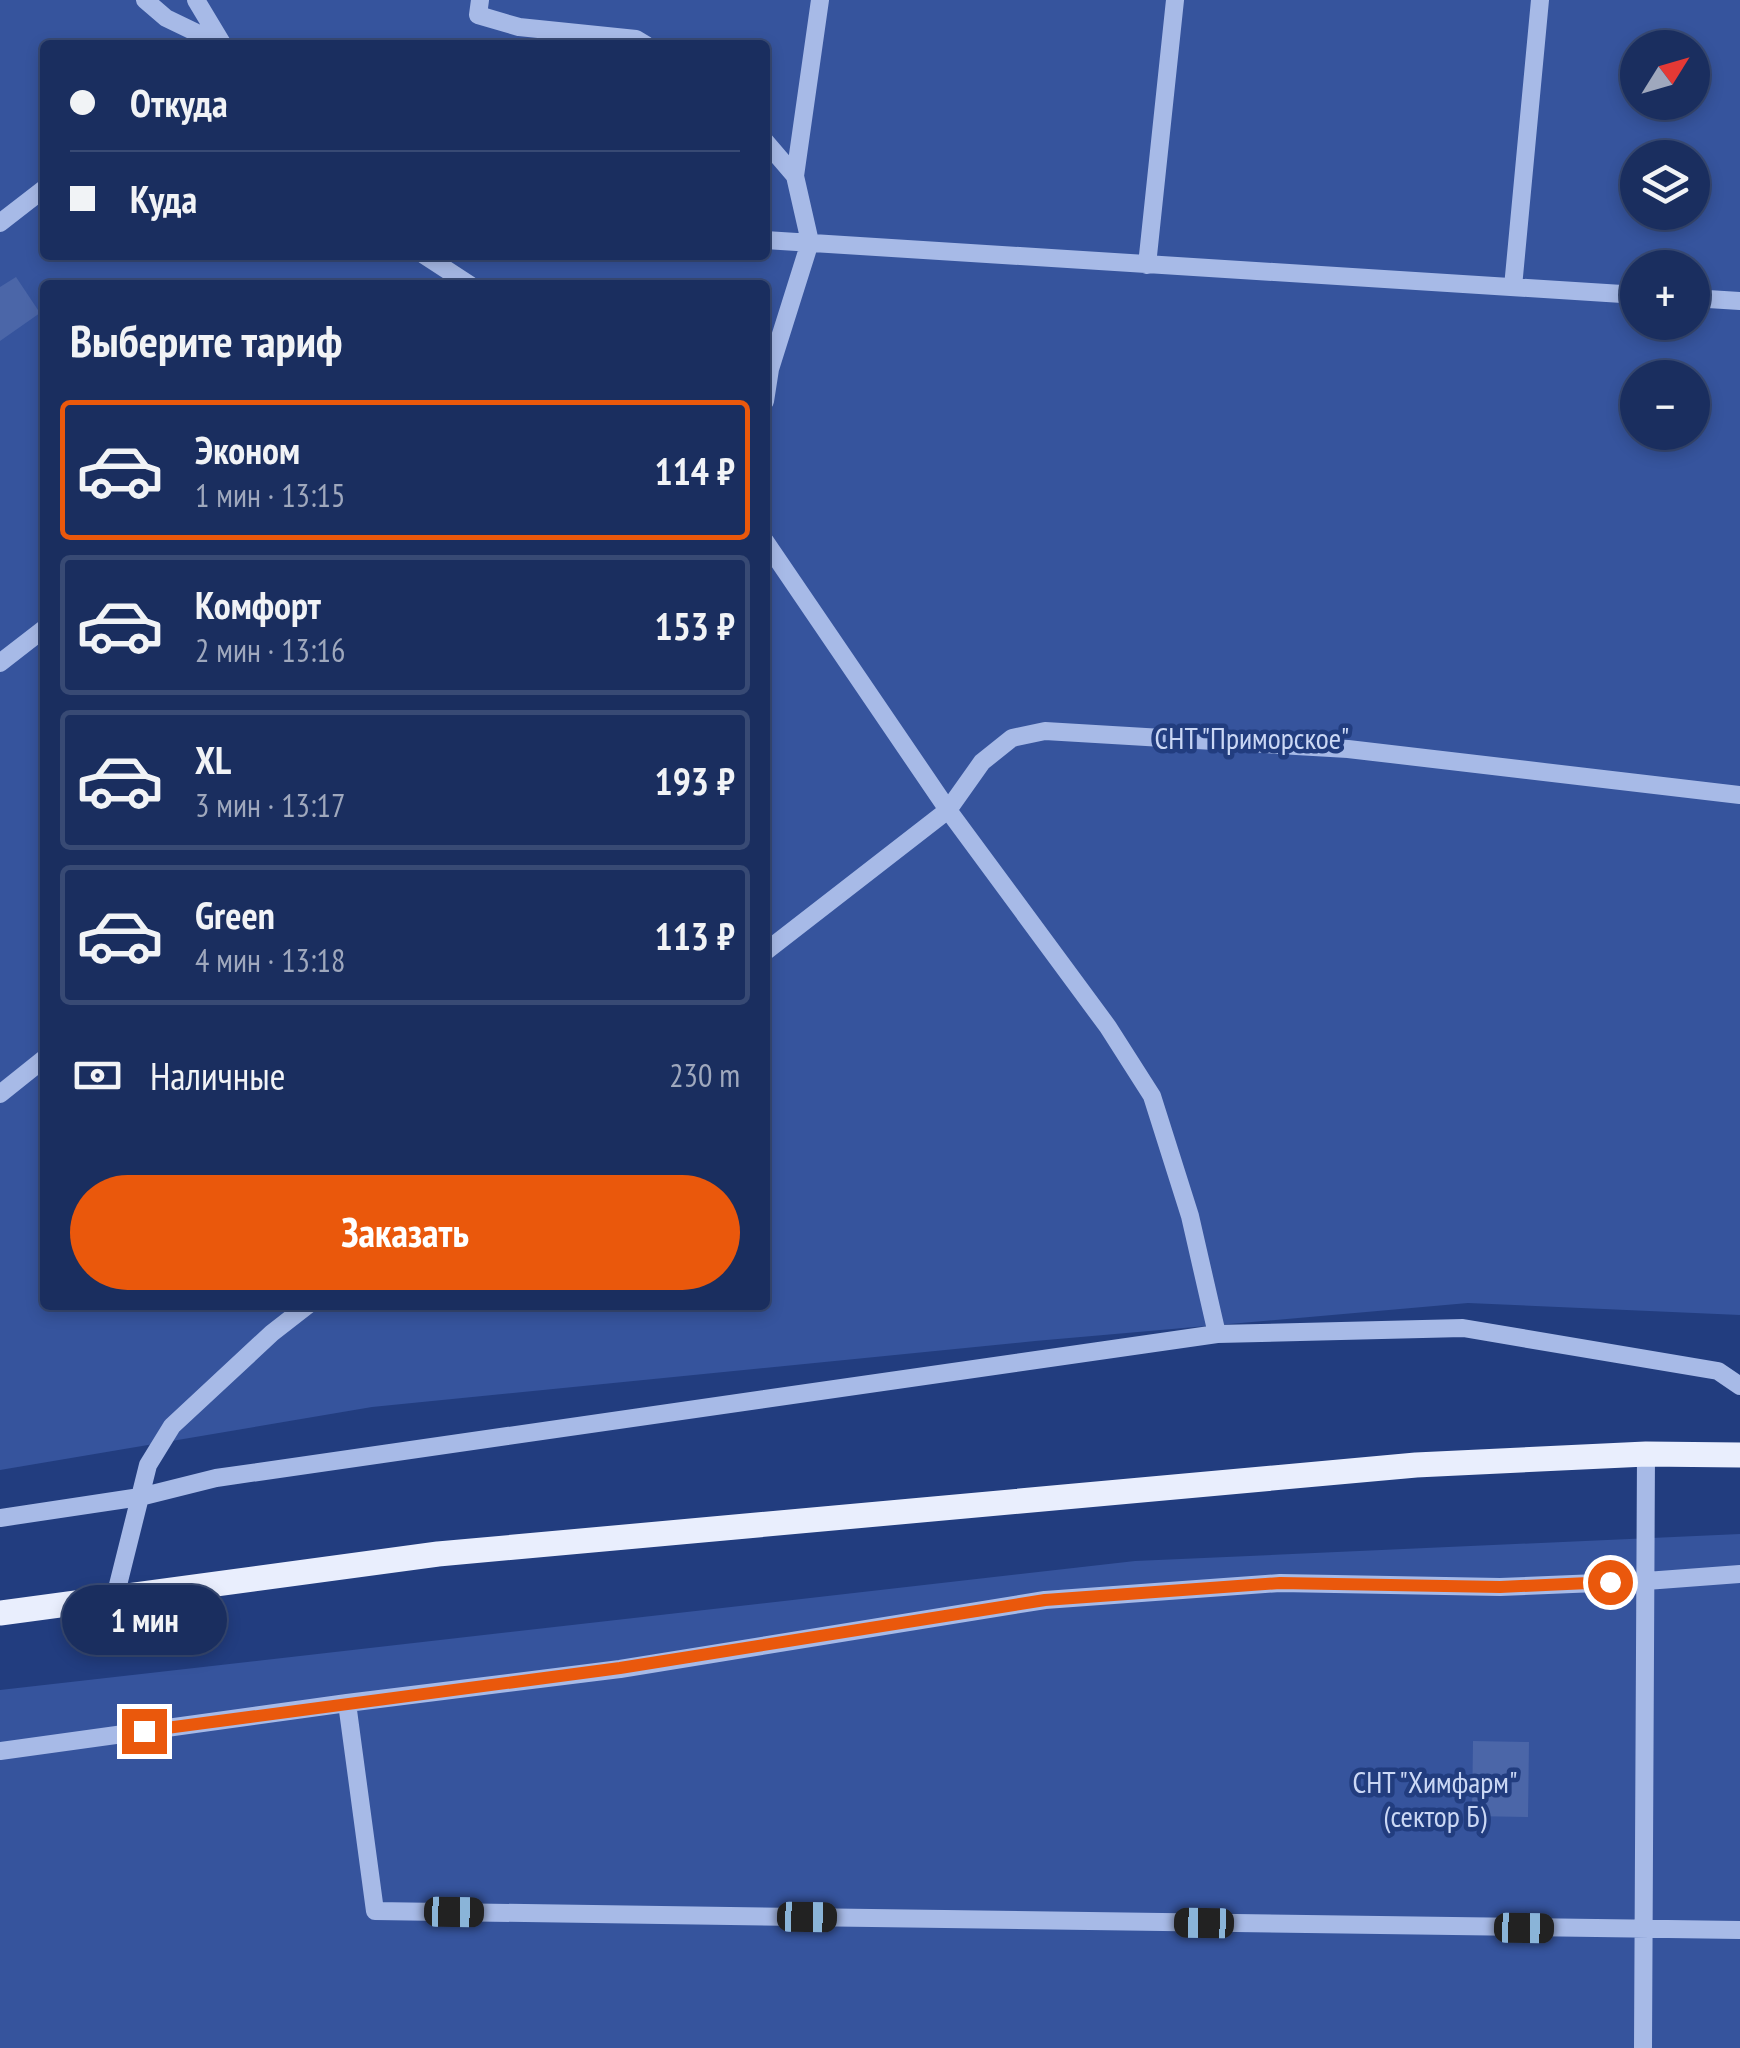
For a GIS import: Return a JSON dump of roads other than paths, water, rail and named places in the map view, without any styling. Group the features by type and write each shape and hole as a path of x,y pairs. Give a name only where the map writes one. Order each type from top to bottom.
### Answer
{"main road":[{"path":"0,1612 438,1554 1416,1465 1646,1454 1740,1455"}],"street":[{"path":"145,0 166,18 212,40"},
{"path":"196,0 220,40"},
{"path":"480,0 478,15 519,27 638,40"},
{"path":"770,369 810,242 795,176 820,0"},
{"path":"1147,264 1176,0"},
{"path":"1514,287 1540,0"},
{"path":"770,147 795,176"},
{"path":"0,223 40,192"},
{"path":"770,240 1620,294"},
{"path":"431,260 460,280"},
{"path":"1710,299 1740,301"},
{"path":"770,548 948,810 1108,1027 1152,1096 1190,1216 1217,1334"},
{"path":"0,663 40,632"},
{"path":"770,948 948,810 982,762 1012,738 1045,731 1348,749 1740,795"},
{"path":"0,1094 40,1062"},
{"path":"115,1597 148,1465 172,1426 302,1310"},
{"path":"0,1518 140,1497 216,1478 1217,1334 1463,1328 1718,1370 1740,1386"},
{"path":"1643,2048 1646,1454"},
{"path":"0,1751 620,1668 1045,1600 1280,1583 1500,1587 1740,1574"},
{"path":"347,1703 375,1911 1740,1930"}],"park label":[{"name":"СНТ \"Приморское\"","path":"1252,737"},
{"name":"СНТ \"Химфарм\" (сектор Б)","path":"1435,1798"}]}
